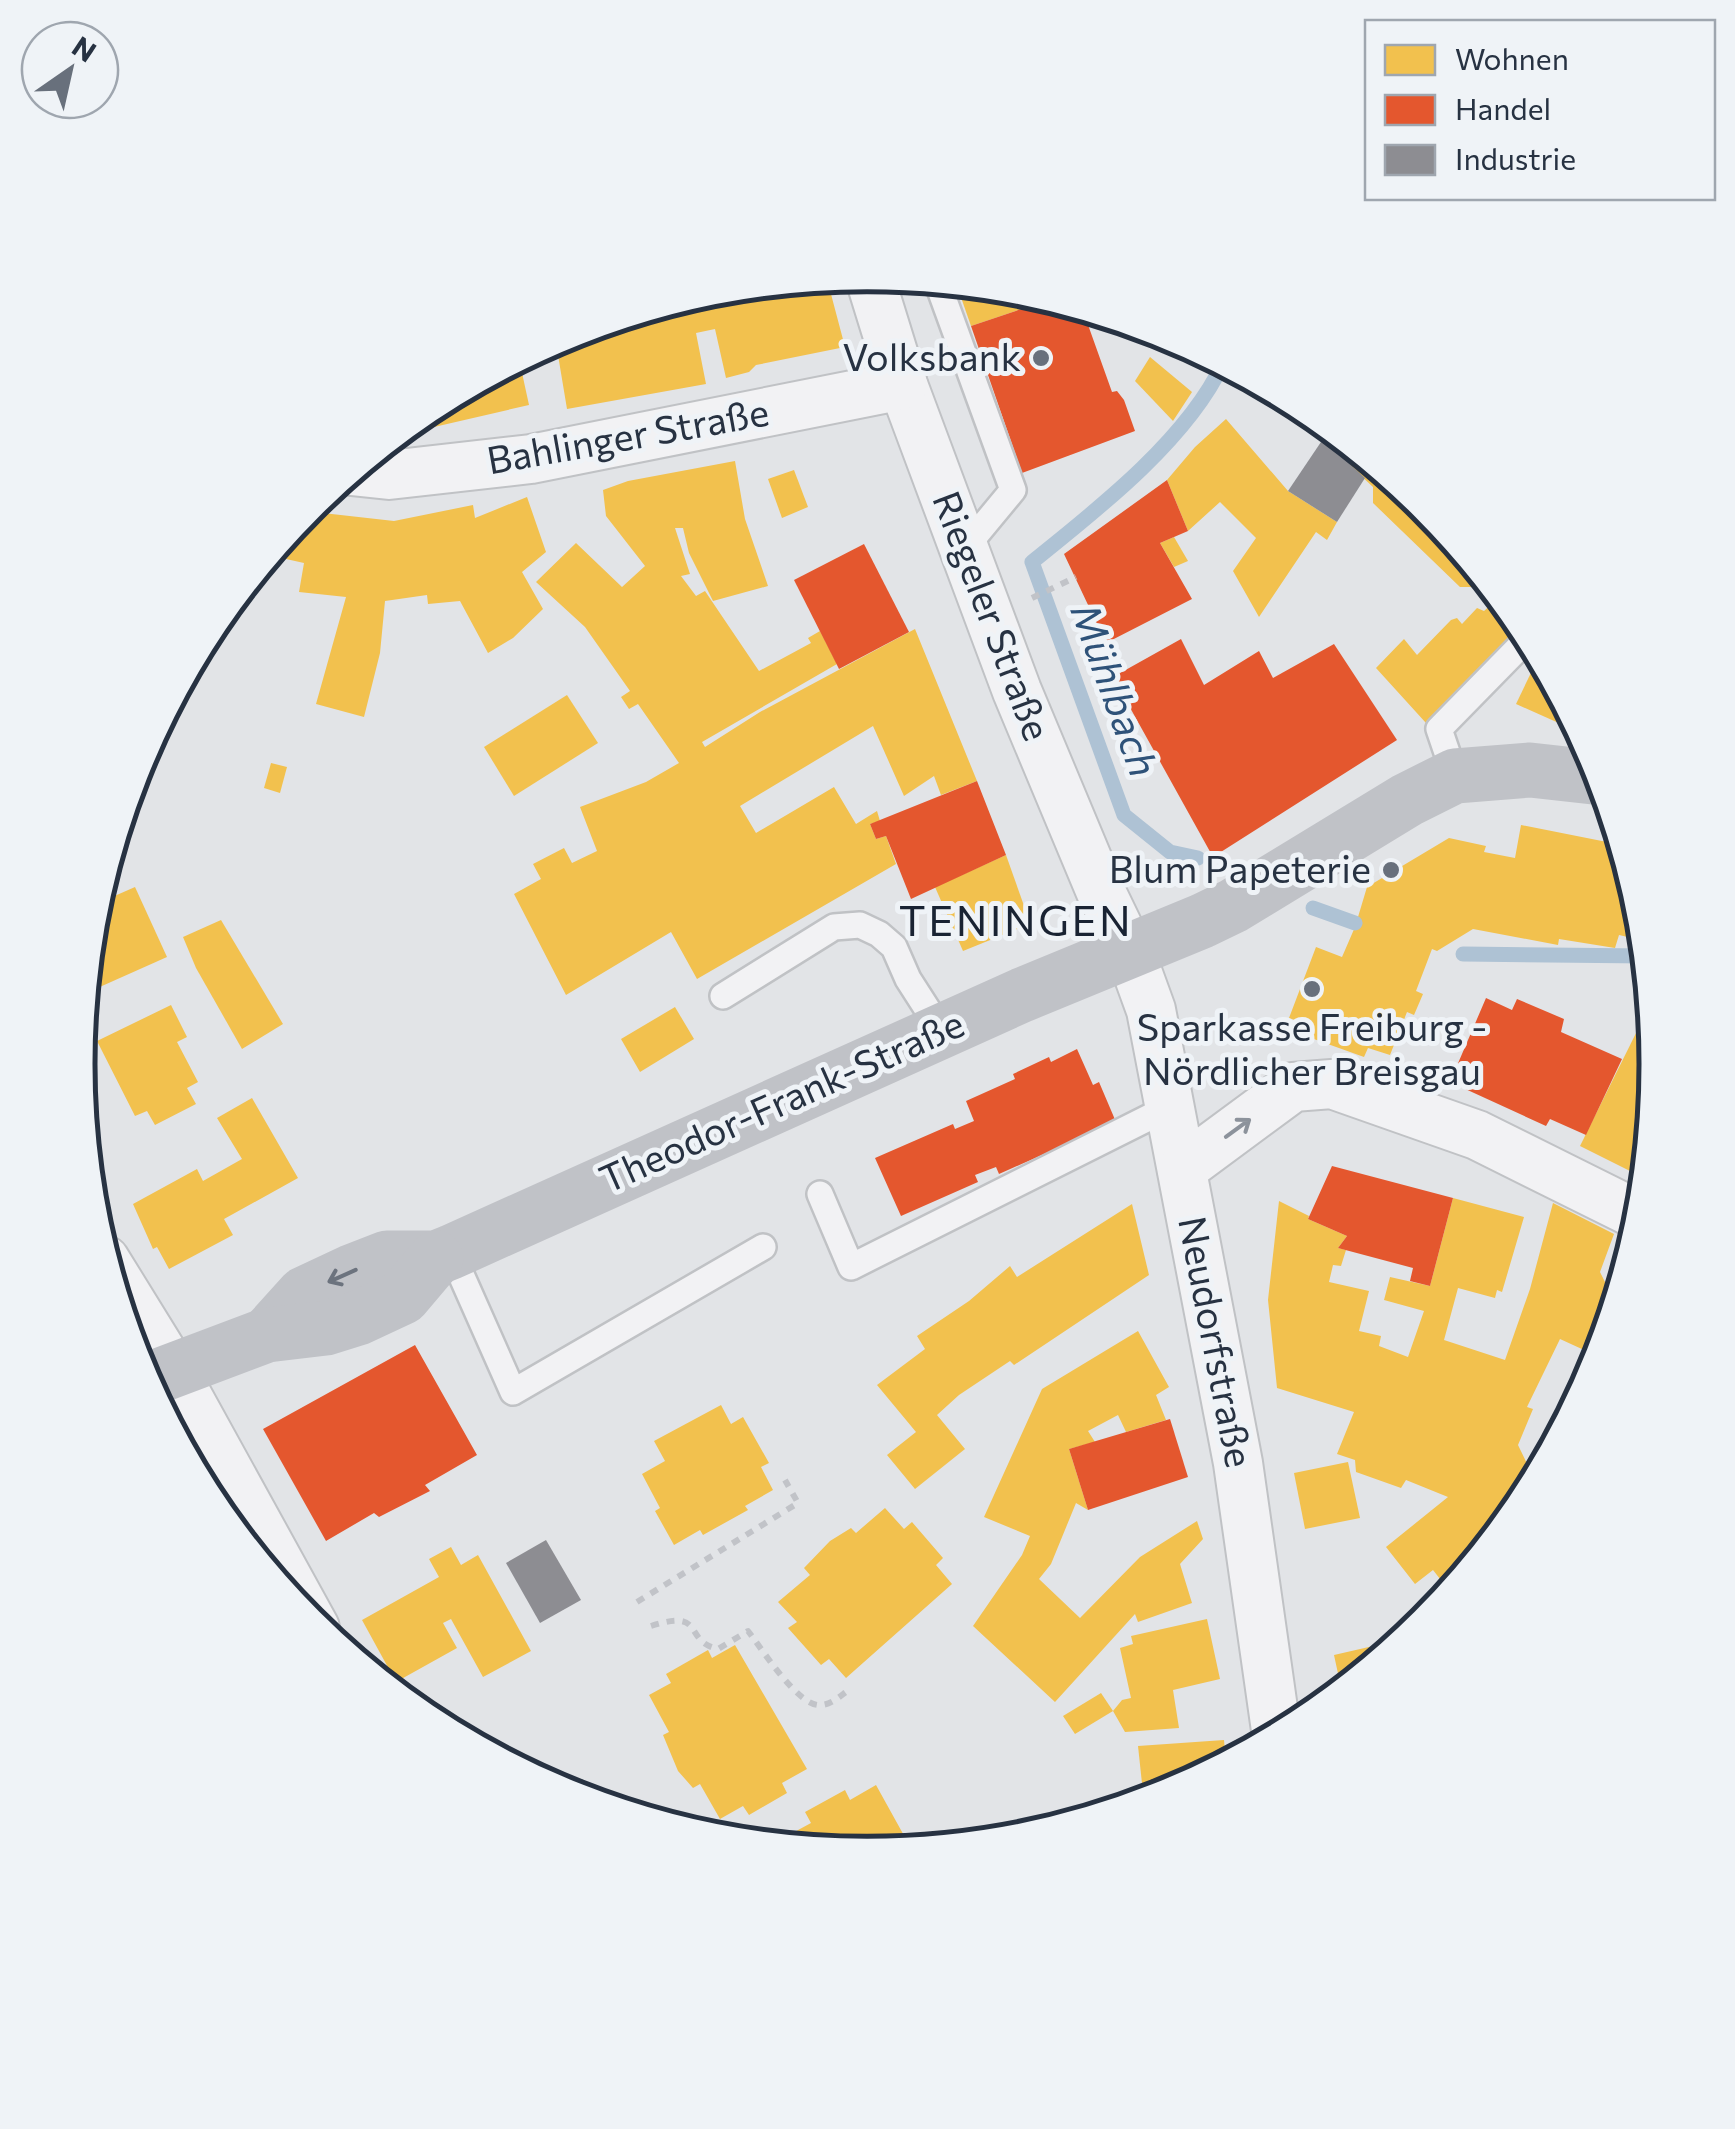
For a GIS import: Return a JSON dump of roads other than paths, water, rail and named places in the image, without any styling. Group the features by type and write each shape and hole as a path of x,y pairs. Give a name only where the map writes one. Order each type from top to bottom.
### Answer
{"main road":[{"path":"1455,776 1530,770 1584,776"},
{"name":"Theodor-Frank-Straße","path":"161,1374 267,1336 326,1328 358,1318 403,1297 444,1255 1060,978 1233,906 1346,835 1455,776"}],"street":[{"name":"Riegeler Straße","path":"874,292 903,384 1017,691 1130,952"},
{"name":"Bahlinger Straße","path":"371,473 390,476 531,459 903,384"},
{"name":"Neudorfstraße","path":"1130,952 1152,1010 1172,1106 1238,1463 1274,1722"},
{"path":"1182,1169 1293,1087 1332,1084 1477,1135 1626,1209"},
{"path":"166,1387 263,1545"}],"lane":[{"path":"943,296 1012,490 965,548"},
{"path":"1455,776 1439,730 1518,648"},
{"path":"723,996 834,927 860,925 880,934 894,947 908,979 942,1032"},
{"path":"820,1194 851,1268 1172,1106"},
{"path":"444,1255 513,1392 763,1247"}],"waterway":[{"name":"Mühlbach","path":"1198,858 1170,852 1124,815 1032,562 1139,472 1188,419 1216,376"},
{"name":"Mühlbach","path":"1313,908 1355,923"},
{"name":"Mühlbach","path":"1463,954 1632,956"}],"place":[{"name":"Volksbank","path":"1041,358"},
{"name":"Blum Papeterie","path":"1391,870"},
{"name":"Sparkasse Freiburg - Nördlicher Breisgau","path":"1312,989"}],"district":[{"name":"TENINGEN","path":"1016,921"}]}
